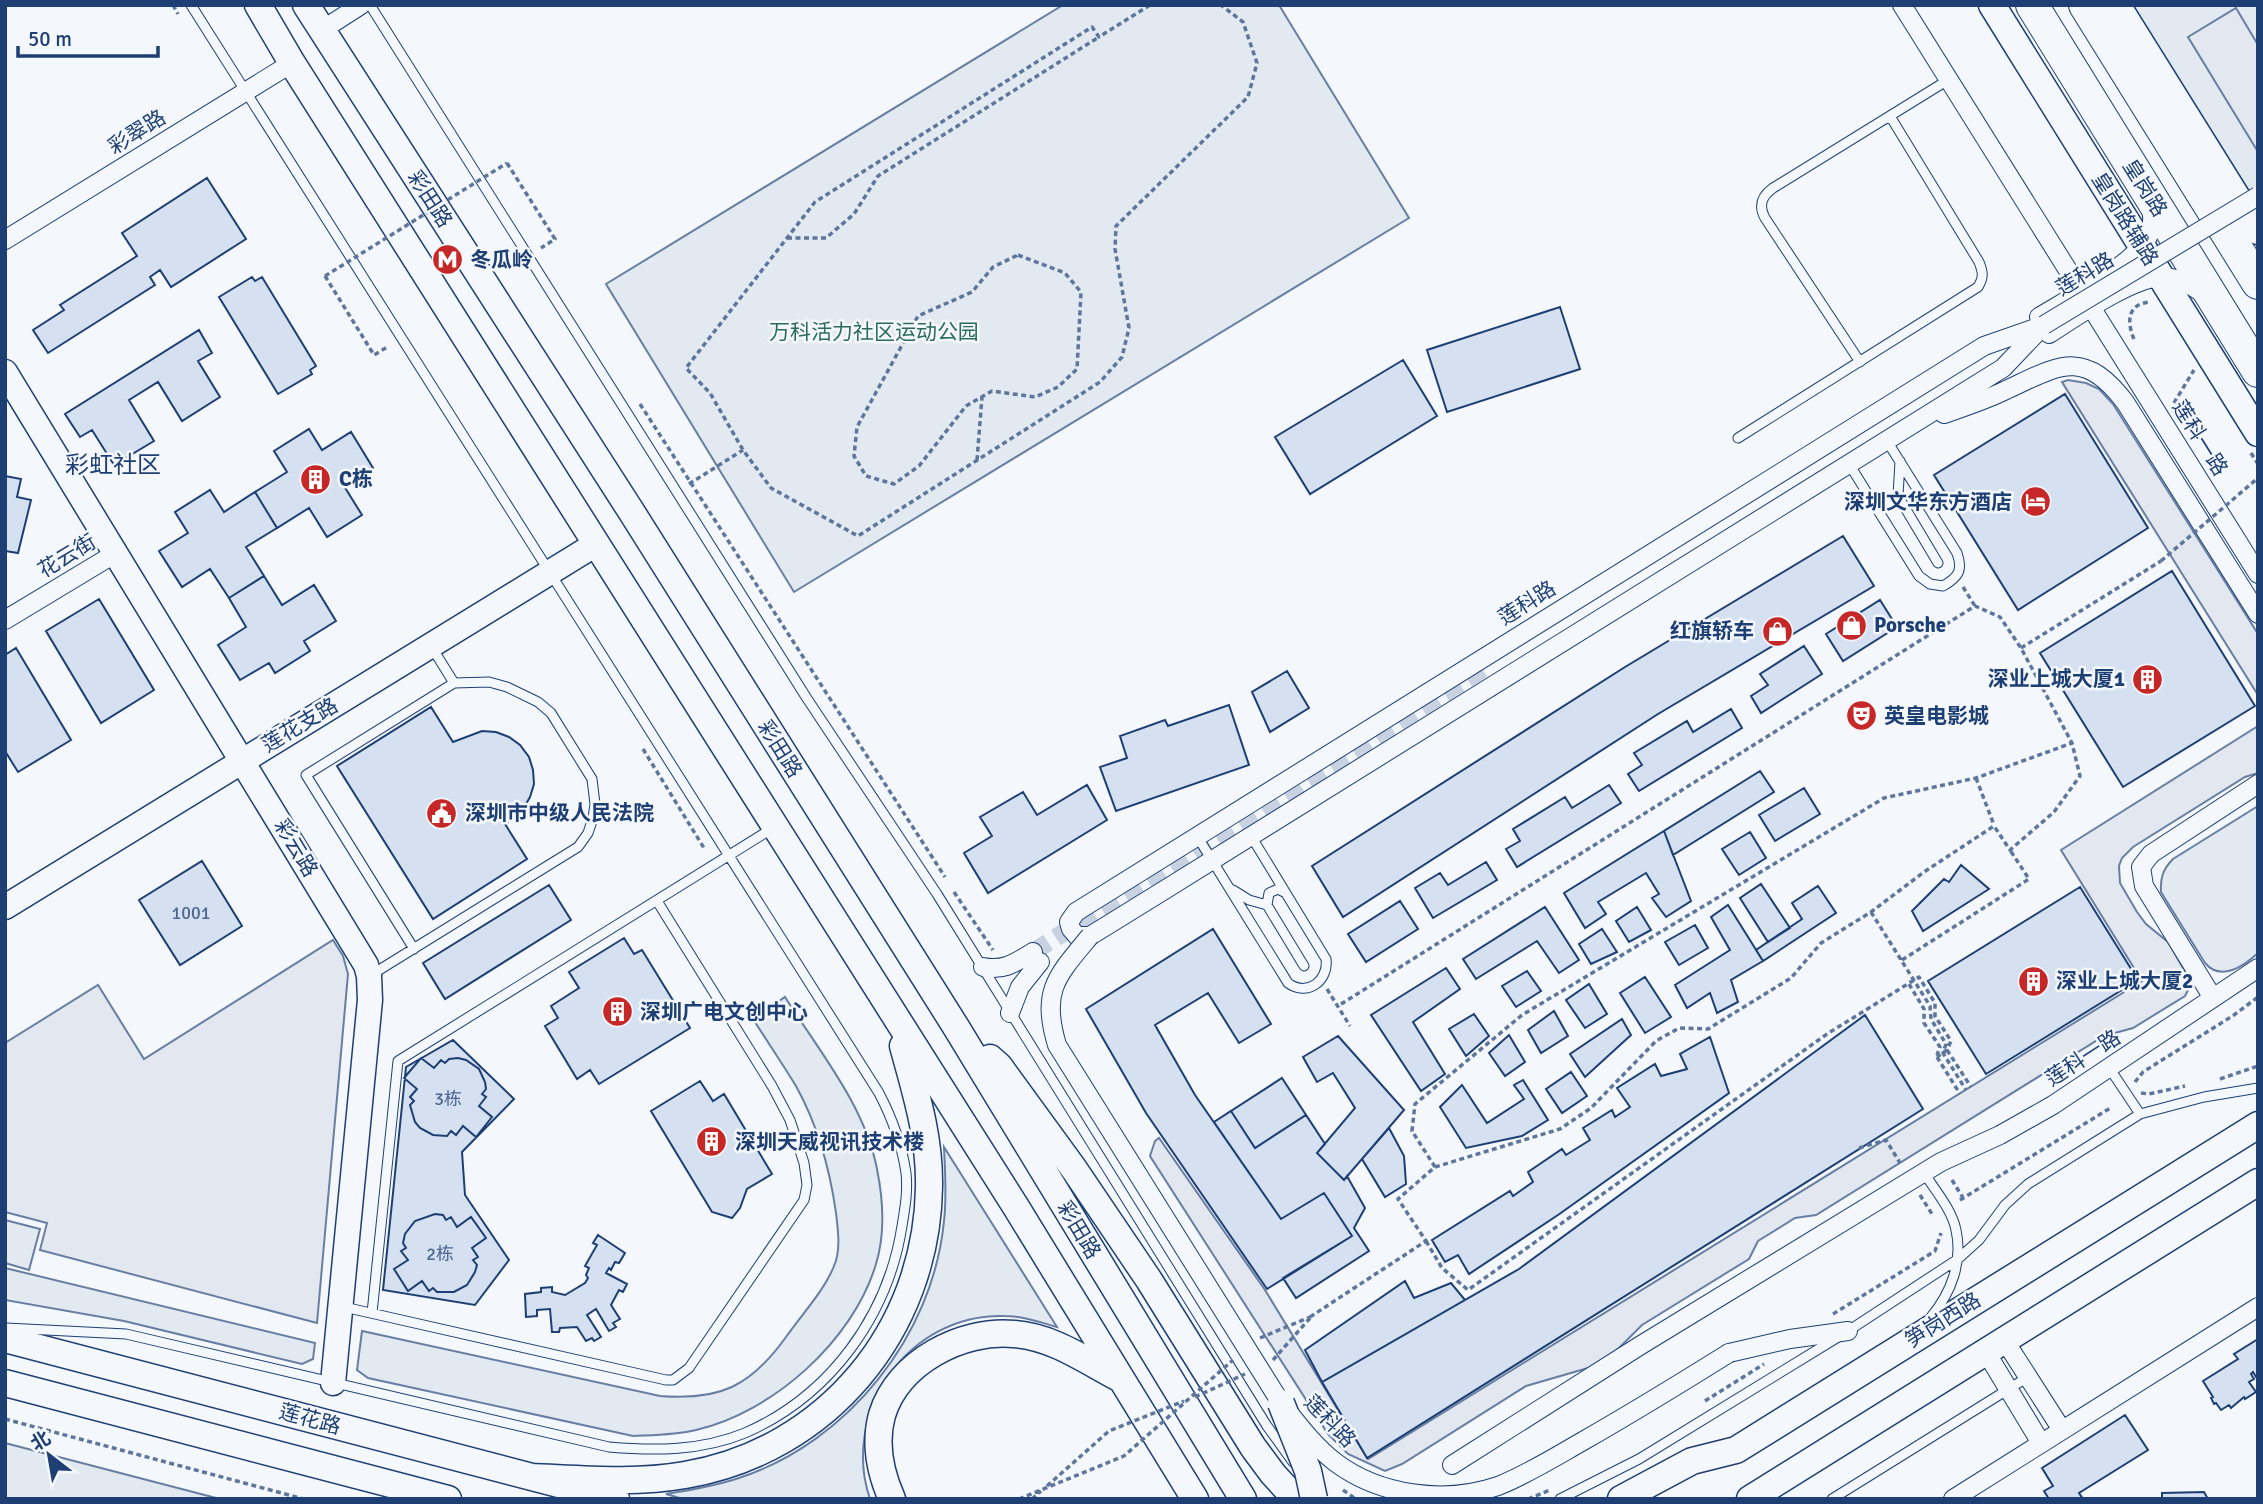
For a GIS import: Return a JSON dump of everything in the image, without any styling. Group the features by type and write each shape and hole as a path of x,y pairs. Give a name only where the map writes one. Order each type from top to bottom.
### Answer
{"highway":[{"name":"皇岗路","path":"2032,5 2258,371"},
{"path":"2085,5 2258,283"}],"main road":[{"name":"彩田路","path":"258,5 292,63 1123,1380 1195,1499"},
{"name":"彩田路","path":"306,5 631,511 956,1027 1243,1499"},
{"name":"皇岗路辅路","path":"1992,5 2258,433"},
{"path":"2117,5 2258,231"},
{"path":"531,1477 646,1480 686,1475 730,1464 793,1433 824,1411 852,1385 873,1360 891,1332 906,1299 918,1262 926,1222 929,1186 927,1144 920,1101 895,1018"},
{"path":"956,1027 999,1066 1074,1168 1149,1280 1253,1447 1296,1499"},
{"name":"笋岗西路","path":"1621,1499 1692,1461 1736,1450 2258,1125"},
{"path":"1751,1499 2258,1182"},
{"path":"892,1499 879,1452 883,1414 894,1392 911,1372 951,1344 989,1334 1038,1338 1072,1352 1123,1380"},
{"name":"莲花路","path":"5,1339 616,1499"},
{"name":"莲花路","path":"5,1382 448,1499"},
{"path":"1281,1403 1318,1496"},
{"path":"1757,1499 1790,1476"}],"street":[{"path":"322,30 361,5"},
{"name":"莲科一路","path":"1902,5 2258,574"},
{"name":"彩翠路","path":"5,240 292,63"},
{"name":"莲科路","path":"1848,1331 1790,1339 1729,1353 1538,1468 1497,1486 1462,1494 1430,1496 1379,1485 1337,1463 1319,1448 1281,1403 1057,1045 1049,1017 1051,992 1066,966 1090,936 2003,368 2080,291 2122,264 2142,247 2148,237 2153,213 2142,183"},
{"name":"莲科路","path":"2044,326 2258,196"},
{"path":"2160,277 2188,284 2219,308"},
{"name":"莲科路","path":"1090,936 1077,936 1071,929 1069,922 1076,912 1984,346 2091,308 2135,284 2160,277"},
{"path":"1917,422 2005,391 2049,369 2074,366 2105,379 2118,392 2258,614"},
{"name":"彩云路","path":"5,372 361,954 369,976 370,1000 332,1383"},
{"name":"莲花支路","path":"5,907 596,544"},
{"name":"花云街","path":"5,620 116,553"},
{"path":"2213,998 2144,886 2141,867 2151,854 2258,784"},
{"path":"983,967 997,970 1036,957 1020,986 1010,1013"},
{"name":"莲科一路","path":"1452,1465 1641,1345 1941,1162 2011,1129 2110,1069 2258,968"},
{"path":"1953,1499 2258,1307"},
{"path":"1996,1346 2028,1377 2062,1430"},
{"path":"1996,1346 2008,1389 2041,1443"}],"lane":[{"path":"5,1328 126,1334 608,1447 648,1450 702,1446 745,1433 794,1405 840,1364 884,1294 893,1268 906,1198 903,1157 898,1135 879,1093 191,5"},
{"path":"370,5 806,697 983,967 1267,1426 1318,1496"},
{"path":"1860,362 1765,218 1761,203 1765,194 1773,188 1948,80"},
{"path":"1738,438 1978,287 1983,276 1979,262 1891,116"},
{"path":"1849,464 1919,576 1930,584 1943,586 1957,578 1962,566 1957,553 1887,441"},
{"path":"1900,460 1898,496 1938,563"},
{"path":"430,645 454,683"},
{"path":"369,976 414,949 578,847 588,832 595,804 592,779 551,713 538,702 507,687 489,682 454,683 306,775 414,949"},
{"path":"372,1313 398,1061 775,827"},
{"path":"1197,836 1288,983 1296,988 1307,988 1322,980 1327,970 1326,959 1251,836"},
{"path":"1231,889 1249,900 1267,905"},
{"path":"1284,892 1278,889 1269,893 1267,905 1304,966"},
{"path":"340,1306 666,1380 673,1380 689,1368 804,1200 807,1185 799,1143 790,1120 772,1086 657,901"},
{"path":"2110,1069 2140,1114"},
{"path":"1560,1499 1639,1459 1848,1331 1958,1259 1979,1240 2005,1205 2028,1184 2140,1114 2204,1097 2258,1088"},
{"path":"1914,1338 1939,1307 1952,1283 1958,1259 1956,1229 1924,1173"},
{"path":"1832,1499 2028,1377"}],"path":[{"path":"787,238 826,238 854,214 878,176 1150,5"},
{"path":"1099,37 1092,27 815,202 686,368 710,393 743,450 771,488 858,536 1100,382 1122,357 1129,328 1115,249 1116,226 1248,97 1257,63 1243,22 1222,5"},
{"path":"389,346 374,355 325,276 506,163 555,239 541,248"},
{"path":"1018,255 1065,273 1082,292 1077,369 1058,387 1035,397 992,391 982,397 966,406 919,466 894,484 866,476 854,456 857,427 918,316 972,292 993,267 1018,255"},
{"path":"2174,403 2197,366"},
{"path":"977,460 982,397"},
{"path":"678,491 743,450"},
{"path":"2021,648 2161,561 2258,478"},
{"path":"690,483 947,880"},
{"path":"1957,578 1975,606 2000,617 2021,648 2072,743 2080,776 2054,812 2010,850"},
{"path":"1338,1006 1975,606"},
{"path":"1435,1167 1412,1131 1415,1104 1522,1015 1884,798 1976,778 2072,743"},
{"path":"1902,960 2029,879 1994,826 1976,778"},
{"path":"1914,980 1827,1034 1468,1290 1442,1268 1398,1199 1435,1167 1560,1129 1591,1108 1656,1041 1679,1028 1708,1030 1791,978 1821,943 1871,912 1924,872 1994,826"},
{"path":"954,892 991,949 999,955"},
{"path":"1871,912 1933,1011 1931,1019 1946,1044 1945,1051 1968,1089"},
{"path":"1322,980 1350,1026"},
{"path":"1909,984 1924,1009 1924,1023 1940,1048 1937,1057"},
{"path":"2137,1092 2136,1079 2143,1072 2258,997"},
{"path":"1924,1016 1933,1011"},
{"path":"1937,1057 1945,1051"},
{"path":"1937,1057 1960,1094"},
{"path":"1952,1180 1962,1199 2112,1107"},
{"path":"1859,1149 1885,1140 1900,1163"},
{"path":"1920,1195 1938,1222"},
{"path":"1832,1315 1935,1251 1941,1240 1941,1228"},
{"path":"1255,1340 1310,1317 1426,1241"},
{"path":"1270,1363 1310,1317"},
{"path":"1020,1499 1124,1456 1236,1357"},
{"path":"1032,1499 1109,1432 1247,1374"},
{"path":"5,1419 304,1499"}],"green space":[{"name":"万科活力社区运动公园","path":"1063,5 1279,5 1409,218 794,592 606,284"},
{"path":"2128,5 2258,5 2258,210"},
{"path":"2258,806 2258,953 2239,967 2225,972 2218,971 2205,963 2161,892 2162,878 2173,859"},
{"path":"785,997 852,1101 871,1146 882,1205 879,1253 865,1293 829,1346 806,1369 781,1390 725,1421 688,1432 633,1436 368,1378 357,1370 362,1331 660,1396 700,1396 717,1392 747,1379 760,1368 825,1284 836,1260 838,1247 833,1197 816,1132 796,1086 753,1019"},
{"path":"944,1147 1057,1327 1011,1316 970,1319 939,1331 912,1349 890,1373 874,1402 865,1433 863,1466 870,1499 683,1499 666,1494 730,1481 779,1461 815,1439 849,1411 878,1379 903,1343 923,1305 937,1264 945,1212"},
{"path":"5,1220 40,1229 29,1270 5,1263"},
{"path":"5,1268 315,1343 313,1359 302,1364 124,1321 5,1300"},
{"path":"5,1443 220,1499 5,1499"}],"shaded area":[{"path":"2236,8 2258,45 2258,152 2188,37"},
{"path":"2068,380 2086,383 2099,389 2113,404 2258,634 2258,695 2062,382"},
{"path":"2258,726 2258,773 2245,777 2133,847 2122,858 2119,866 2120,883 2137,912 2146,924 2168,942 2187,975 2189,988 2185,996 2133,1028 2104,1036 1816,1215 1795,1218 1758,1241 1749,1259 1642,1325 1613,1354 1588,1368 1526,1386 1402,1464 1385,1471 1348,1454 1328,1434 1150,1156 1155,1141 1159,1138 1265,1290 1368,1459 2142,981 2061,850"},
{"path":"333,940 343,956 348,974 317,1323 40,1250 47,1223 5,1212 5,1043 98,985 144,1059"}],"building":[{"path":"207,178 246,239 171,287 160,270 150,277 155,285 48,353 33,330 64,310 60,305 137,256 122,233"},
{"path":"252,277 255,281 262,277 316,366 310,370 312,374 278,394 219,297"},
{"path":"1560,307 1580,369 1447,412 1427,350"},
{"path":"199,330 212,353 198,361 220,397 182,421 158,382 129,400 154,441 114,465 92,430 80,437 65,414"},
{"path":"1403,360 1437,416 1310,494 1275,437"},
{"path":"2065,394 2148,528 2018,610 1934,475"},
{"name":"C栋","path":"309,429 322,450 351,432 373,468 344,486 362,515 327,537 309,508 277,528 255,492 287,472 274,451"},
{"path":"5,476 21,479 17,497 31,500 18,553 5,551"},
{"path":"210,490 224,512 255,492 277,528 246,547 264,576 229,598 210,569 182,587 159,551 188,533 175,512"},
{"path":"1843,536 1874,586 1658,714 1343,917 1312,866 1625,667"},
{"name":"深业上城大厦1","path":"2172,571 2255,706 2123,787 2040,653"},
{"path":"264,576 282,605 314,585 336,621 304,641 310,651 275,673 269,663 240,680 218,645 246,627 229,598"},
{"path":"99,599 154,690 101,723 46,631"},
{"path":"1880,600 1897,627 1843,661 1826,634"},
{"path":"1804,646 1822,674 1761,713 1751,696 1768,685 1760,674"},
{"path":"16,648 71,740 18,772 5,751 5,655"},
{"path":"1287,671 1309,708 1270,732 1252,692"},
{"path":"1229,705 1249,765 1116,811 1100,767 1127,758 1120,736 1165,720 1168,726"},
{"name":"深圳市中级人民法院","path":"431,707 453,742 482,731 496,732 520,745 529,757 534,784 523,809 505,824 527,859 433,919 337,766"},
{"path":"1731,709 1742,728 1639,791 1628,774 1642,765 1634,753 1687,721 1693,732"},
{"path":"1760,771 1774,792 1673,855 1664,831"},
{"path":"1087,785 1107,820 988,893 964,853 992,836 980,817 1023,792 1037,815"},
{"path":"1609,785 1621,803 1517,867 1506,849 1520,841 1513,829 1565,797 1572,808"},
{"path":"1804,788 1820,814 1775,841 1759,815"},
{"path":"1664,831 1691,901 1666,917 1652,898 1659,894 1646,873 1598,902 1606,914 1585,928 1564,893"},
{"path":"1750,832 1766,858 1739,875 1722,849"},
{"path":"202,861 242,926 180,965 139,900"},
{"path":"1486,862 1497,880 1433,918 1415,888 1440,873 1448,885"},
{"path":"1961,865 1989,889 1923,931 1912,911 1944,879 1949,882"},
{"path":"1761,884 1790,928 1768,942 1740,898"},
{"path":"549,885 571,920 445,999 423,963"},
{"path":"1818,886 1836,913 1763,961 1756,950 1802,919 1792,903"},
{"name":"深业上城大厦2","path":"2080,887 2138,980 1986,1074 1928,981"},
{"path":"1400,901 1418,929 1366,962 1348,934"},
{"path":"1728,905 1763,961 1731,980 1738,1002 1717,1013 1710,993 1687,1008 1675,985 1730,950 1711,917"},
{"path":"1545,907 1579,960 1559,973 1537,941 1476,979 1463,959"},
{"path":"1637,907 1651,930 1629,942 1616,921"},
{"path":"1695,925 1708,948 1679,965 1665,942"},
{"path":"1213,929 1271,1024 1239,1043 1208,993 1155,1025 1195,1095 1281,1219 1324,1193 1352,1236 1267,1289 1146,1113 1086,1009"},
{"path":"1602,929 1617,952 1591,964 1579,944"},
{"name":"深圳广电文创中心","path":"624,938 634,954 642,950 690,1028 599,1084 590,1070 577,1079 545,1026 558,1018 551,1006 579,988 569,972"},
{"path":"1446,968 1460,989 1413,1022 1445,1074 1421,1091 1371,1015"},
{"path":"1527,971 1541,991 1516,1007 1502,986"},
{"path":"1645,977 1671,1017 1645,1033 1620,993"},
{"path":"1589,984 1607,1014 1585,1028 1566,1000"},
{"path":"1554,1011 1568,1036 1541,1053 1528,1030"},
{"path":"1474,1014 1489,1036 1466,1056 1449,1029"},
{"path":"1865,1015 1923,1109 1367,1458 1322,1382 1519,1269"},
{"path":"1622,1019 1631,1035 1585,1077 1570,1054"},
{"path":"1509,1035 1525,1062 1505,1076 1489,1053"},
{"path":"1338,1036 1404,1110 1344,1180 1317,1153 1355,1108 1333,1073 1317,1082 1303,1057"},
{"path":"1710,1037 1729,1093 1558,1215 1469,1274 1458,1255 1445,1262 1432,1240 1510,1191 1513,1196 1533,1182 1528,1172 1562,1149 1566,1155 1590,1140 1583,1128 1612,1110 1615,1117 1630,1107 1617,1088 1655,1064 1661,1076 1687,1069 1680,1054"},
{"path":"453,1040 514,1099 462,1152 465,1195 509,1260 475,1305 383,1290 406,1067"},
{"path":"421,1058 434,1068 441,1060 445,1063 449,1059 458,1058 479,1069 486,1089 482,1094 486,1097 479,1106 492,1117 476,1137 463,1126 456,1135 451,1131 447,1136 433,1135 415,1122 410,1105 414,1101 410,1097 417,1089 404,1078"},
{"path":"1571,1072 1587,1096 1562,1113 1546,1089"},
{"path":"1282,1078 1306,1115 1255,1148 1231,1111"},
{"path":"1523,1080 1548,1120 1522,1136 1466,1148 1440,1107 1462,1085 1487,1123 1524,1099 1514,1085"},
{"name":"深圳天威视讯技术楼","path":"700,1081 713,1101 724,1094 772,1174 747,1189 740,1208 732,1218 712,1212 651,1111"},
{"path":"1231,1111 1255,1148 1306,1115 1325,1144 1317,1153 1344,1180 1347,1176 1365,1208 1354,1228 1369,1251 1296,1298 1283,1278 1352,1236 1324,1193 1281,1219 1214,1122"},
{"path":"1389,1128 1404,1156 1406,1184 1385,1197 1362,1159"},
{"path":"435,1214 443,1215 446,1220 451,1217 457,1227 471,1217 486,1238 472,1248 478,1257 473,1260 477,1265 475,1272 467,1285 454,1292 437,1292 433,1288 429,1291 422,1281 408,1291 394,1269 408,1260 401,1251 406,1248 403,1243 405,1234 415,1221"},
{"path":"598,1235 625,1253 619,1263 615,1262 606,1273 627,1284 623,1292 619,1290 611,1305 620,1319 613,1323 616,1327 609,1331 596,1309 587,1315 601,1337 586,1341 577,1327 560,1328 559,1332 552,1332 550,1309 537,1310 537,1316 526,1317 525,1294 552,1287 552,1292 565,1295 585,1283 589,1268 585,1266 597,1245 593,1243"},
{"path":"1405,1281 1414,1298 1451,1283 1465,1300 1322,1382 1305,1350"},
{"path":"2258,1339 2258,1380 2253,1372 2251,1374 2254,1379 2249,1382 2256,1392 2245,1399 2244,1397 2231,1408 2229,1405 2221,1410 2214,1404 2211,1398 2213,1397 2203,1381 2238,1359 2234,1354"},
{"path":"2125,1415 2148,1450 2079,1493 2083,1499 2049,1499 2044,1491 2053,1486 2042,1468"},
{"path":"2204,1492 2208,1499 2162,1499 2162,1493"}],"tunnel":[{"path":"1033,952 1486,667"}],"place":[{"name":"冬瓜岭","path":"447,260"},
{"name":"C栋","path":"316,479"},
{"name":"深圳文华东方酒店","path":"2035,502"},
{"name":"Porsche","path":"1851,625"},
{"name":"红旗轿车","path":"1777,631"},
{"name":"深业上城大厦1","path":"2148,679"},
{"name":"英皇电影城","path":"1861,716"},
{"name":"深圳市中级人民法院","path":"442,813"},
{"name":"深业上城大厦2","path":"2033,981"},
{"name":"深圳广电文创中心","path":"617,1012"},
{"name":"深圳天威视讯技术楼","path":"712,1142"}],"district":[{"name":"彩虹社区","path":"113,465"}]}
